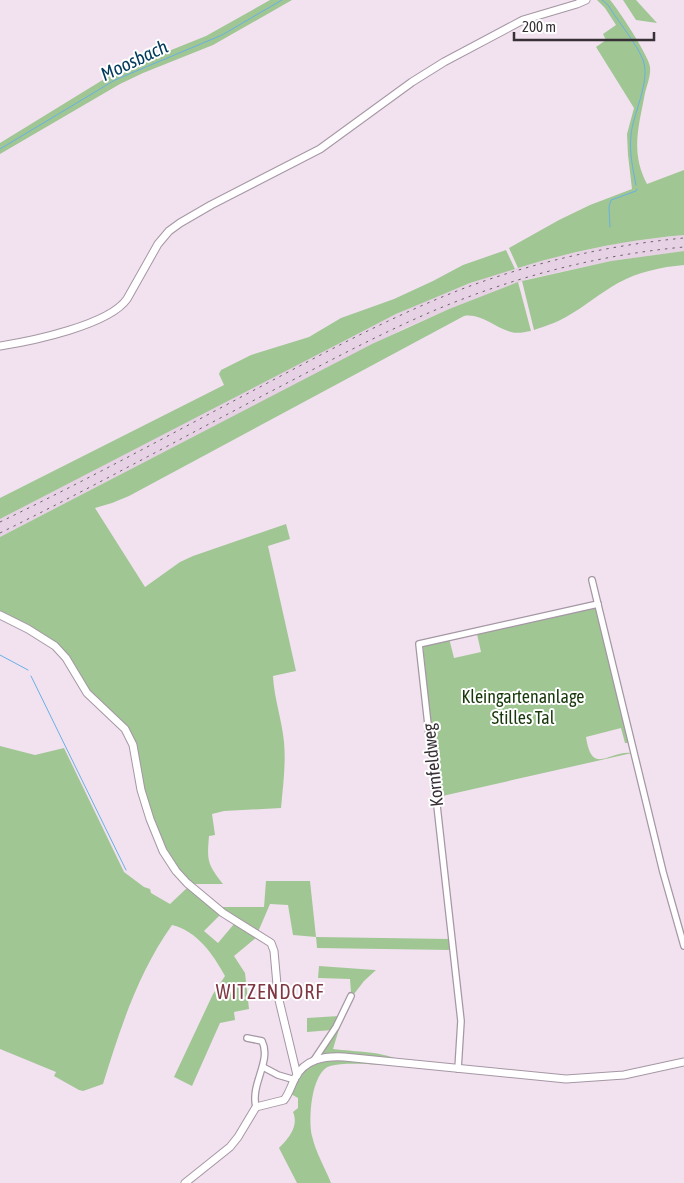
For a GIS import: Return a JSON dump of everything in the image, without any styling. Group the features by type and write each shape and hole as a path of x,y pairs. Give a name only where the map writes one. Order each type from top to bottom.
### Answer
{"street":[{"path":"0,346 59,333 114,311 127,299 158,244 174,227 211,205 316,152 426,72 523,20 586,0"},
{"path":"592,580 663,872 684,946"},
{"name":"Kornfeldweg","path":"458,1069 461,1021 420,644 598,604"},
{"path":"0,615 28,629 55,646 66,658 87,693 126,729 133,745 141,790 150,819 163,851 176,871 187,883 223,913 267,940 273,947 278,996 296,1077"},
{"path":"314,1060 336,1026 351,996"},
{"path":"185,1183 230,1147 256,1107 254,1098 257,1080 263,1066 264,1044 260,1040 247,1038"},
{"path":"256,1107 284,1100 304,1066 314,1060 326,1057 344,1057 543,1078 579,1079 624,1075 684,1062"},
{"path":"263,1066 278,1075 296,1077"}],"shaded area":[{"path":"684,235 684,251 611,261 528,279 403,329 0,537 0,519 339,342 415,305 486,277 559,256 624,242"}],"green space":[{"path":"270,0 292,0 213,45 120,84 0,154 0,143 114,73 206,36"},
{"path":"597,0 610,0 633,33 648,61 650,73 637,139 639,161 647,184 684,170 684,235 600,247 518,268 509,248 590,205 632,189 627,134 634,108 596,47 606,40 603,34 616,25 605,8"},
{"path":"623,0 636,0 657,23 636,20"},
{"path":"506,250 515,269 470,283 396,314 0,519 0,498 224,385 219,374 221,370 251,355 309,337 341,318 394,299 463,265"},
{"path":"684,251 684,265 650,271 626,279 562,319 534,330 522,281 611,261"},
{"path":"518,282 531,331 511,332 482,319 464,316 129,496 95,508 145,587 180,562 193,556 286,524 290,539 268,546 296,671 273,676 285,750 281,808 224,811 212,814 215,835 209,836 208,857 211,866 223,884 192,884 169,857 148,808 126,725 88,692 68,657 0,612 0,537 372,344 449,309"},
{"name":"Kleingartenanlage Stilles Tal","path":"596,608 629,743 625,743 621,728 586,737 589,749 592,756 597,759 632,753 438,797 423,646 449,638 454,658 481,652 477,634"},
{"path":"0,746 35,755 64,748 124,872 144,887 150,889 151,893 170,904 188,887 219,913 220,915 204,931 218,943 234,924 257,937 234,956 245,973 249,1009 234,1012 235,1020 220,1023 192,1086 174,1077 213,994 225,976 210,952 197,938 189,932 172,925 149,962 131,1002 103,1084 83,1091 79,1090 54,1076 56,1072 0,1049"},
{"path":"266,881 310,881 316,937 293,935 288,905 270,904 258,932 222,909 223,907 264,907"},
{"path":"316,937 450,939 451,950 317,948"},
{"path":"319,966 376,970 354,994 351,992 350,979 318,978"},
{"path":"339,1016 332,1030 307,1032 307,1018"},
{"path":"343,1016 333,1049 378,1054 404,1062 335,1054 319,1055"},
{"path":"334,1059 403,1066 347,1064 330,1066 324,1070 319,1077 312,1097 310,1119 312,1136 331,1183 297,1183 279,1148 294,1127 295,1117 293,1112 298,1108 298,1098 291,1094 302,1072 317,1063"}],"waterway":[{"name":"Moosbach","path":"0,149 115,80 222,35 282,0"},
{"path":"602,0 608,5 636,47 645,68 643,87 631,135 631,154 636,185"},
{"path":"610,227 609,207 611,200 637,189"},
{"path":"0,655 28,670"},
{"path":"31,676 126,870"}],"railway":[{"path":"0,522 104,470 347,341 445,296 496,277 576,255 629,245 684,238"},
{"path":"0,533 348,352 433,311 494,288 556,269 620,256 684,247"}],"district":[{"name":"WITZENDORF","path":"270,992"}]}
